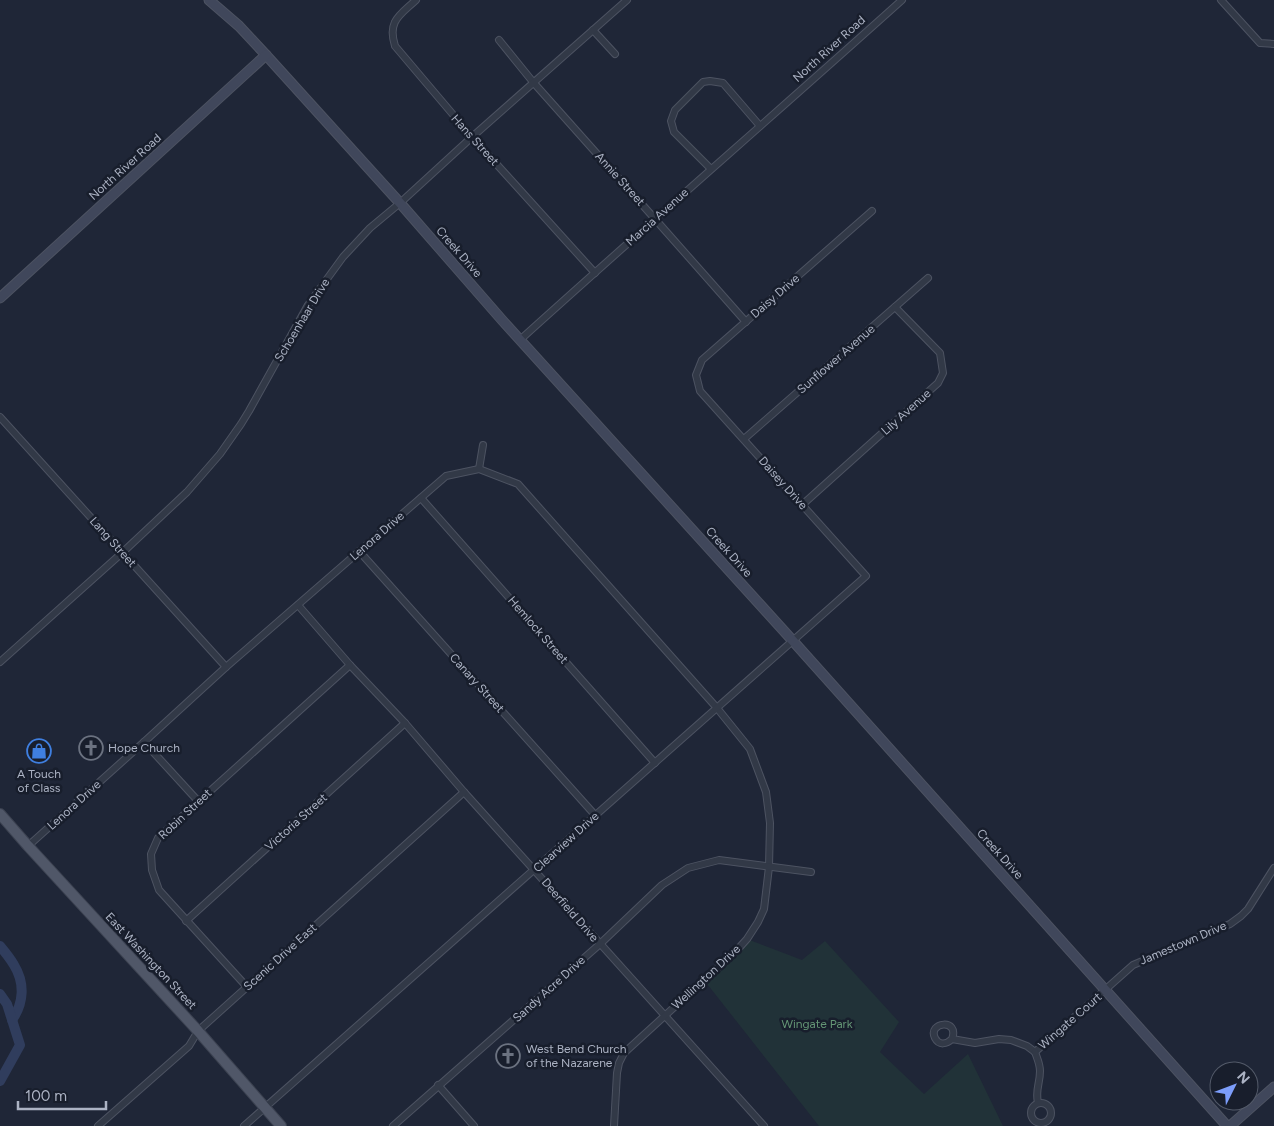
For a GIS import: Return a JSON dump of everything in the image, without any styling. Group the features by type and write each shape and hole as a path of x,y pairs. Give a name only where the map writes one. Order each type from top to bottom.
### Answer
{"main road":[{"name":"East Washington Street","path":"0,814 198,1031 281,1126"}],"street":[{"name":"Creek Drive","path":"209,0 239,26 400,203 1228,1126"},
{"name":"Hans Street","path":"416,0 397,17 394,23 392,31 395,46 472,137 595,273"},
{"name":"Schoenhaar Drive","path":"0,662 187,492 220,454 250,411 308,306 343,257 370,228 627,0"},
{"name":"North River Road","path":"795,96 902,0"},
{"path":"1221,0 1260,43 1274,44"},
{"path":"593,30 615,54"},
{"name":"Annie Street","path":"499,40 533,82 746,322"},
{"name":"North River Road","path":"0,298 266,55"},
{"path":"711,169 674,132 671,121 675,110 703,82 723,83 760,126"},
{"name":"Marcia Avenue","path":"520,339 795,96"},
{"name":"Daisy Drive","path":"700,391 696,375 702,360 872,211"},
{"name":"Sunflower Avenue","path":"744,439 928,278"},
{"name":"Lily Avenue","path":"802,505 938,383 943,373 940,353 896,307"},
{"name":"Daisey Drive","path":"700,391 866,576"},
{"name":"Lang Street","path":"0,417 226,667"},
{"path":"483,445 480,469 518,484 717,708"},
{"name":"Lenora Drive","path":"28,846 226,667 446,476 480,469"},
{"name":"Hemlock Street","path":"421,498 655,763"},
{"name":"Canary Street","path":"359,551 595,815"},
{"name":"Clearview Drive","path":"244,1126 866,576"},
{"name":"Deerfield Drive","path":"298,605 764,1126"},
{"name":"Robin Street","path":"247,987 159,890 152,870 151,854 158,838 350,665"},
{"name":"Wellington Drive","path":"614,1126 617,1073 624,1053 738,949 758,922 764,908 769,867 770,823 766,792 750,749 717,708"},
{"name":"Victoria Street","path":"186,920 405,723"},
{"path":"144,742 198,801"},
{"name":"Scenic Drive East","path":"98,1126 189,1046 198,1031 464,792"},
{"name":"Sandy Acre Drive","path":"393,1126 600,944 662,885 688,868 719,860 810,872"},
{"name":"Jamestown Drive","path":"1105,990 1133,965 1230,924 1248,909 1274,868"},
{"name":"Wingate Court","path":"1035,1052 1105,990"},
{"path":"952,1039 975,1043 1000,1039 1011,1040 1027,1046 1035,1052 1040,1072 1036,1096 1038,1104"},
{"path":"438,1085 474,1126"},
{"path":"1228,1126 1274,1087"}],"green space":[{"name":"Wingate Park","path":"747,939 802,960 825,941 899,1022 880,1052 924,1094 968,1054 1003,1126 819,1126 704,980"}],"waterway":[{"path":"0,946 14,965 20,979 21,1000 12,1020"},
{"path":"0,994 7,1004 20,1045 0,1081"}],"place":[{"name":"Hope Church","path":"91,748"},
{"name":"A Touch of Class","path":"39,751"},
{"name":"West Bend Church of the Nazarene","path":"508,1056"}]}
